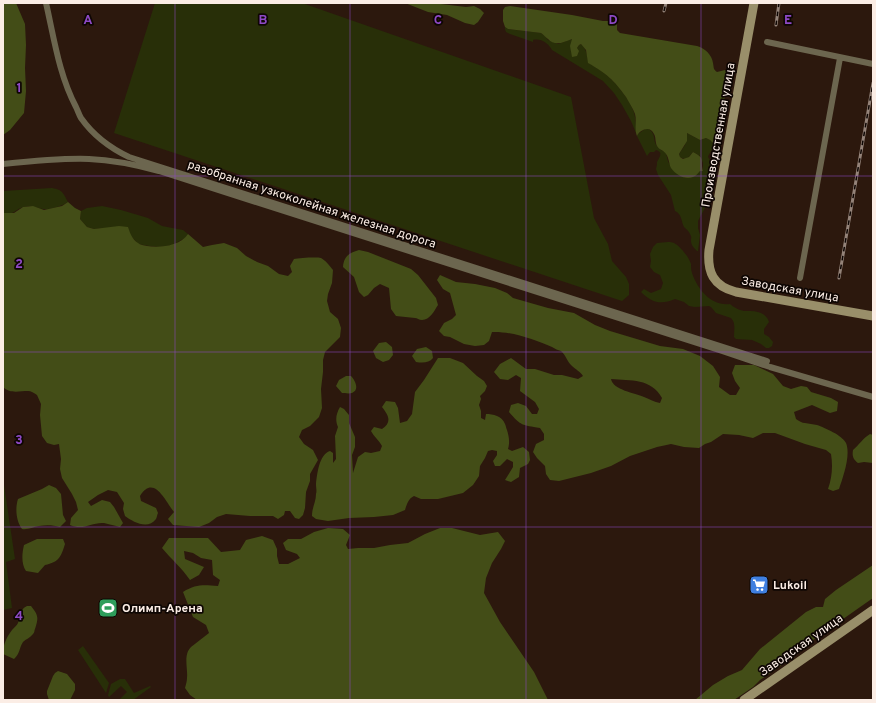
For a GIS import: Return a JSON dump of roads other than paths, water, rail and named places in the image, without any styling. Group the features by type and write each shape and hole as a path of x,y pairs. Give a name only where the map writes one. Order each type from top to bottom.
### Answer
{"main road":[{"name":"Производственная улица","path":"710,272 710,250 754,3"},
{"name":"Заводская улица","path":"710,272 717,283 728,290 873,316"},
{"name":"Заводская улица","path":"744,700 873,610"}],"street":[{"name":"разобранная узкоколейная железная дорога","path":"46,3 63,79 69,95 81,118 108,145 118,152 767,361"},
{"path":"767,42 873,64"},
{"path":"800,278 840,58"},
{"path":"3,164 46,160 91,159 131,164 154,170 770,367 873,397"},
{"name":"разобранная узкоколейная железная дорога","path":"662,327 688,336 722,351"}],"railway":[{"path":"664,11 666,3"},
{"path":"776,25 779,3"},
{"path":"839,278 873,83"}],"place":[{"name":"Lukoil","path":"759,585"},
{"name":"Олимп-Арена","path":"108,608"}]}
